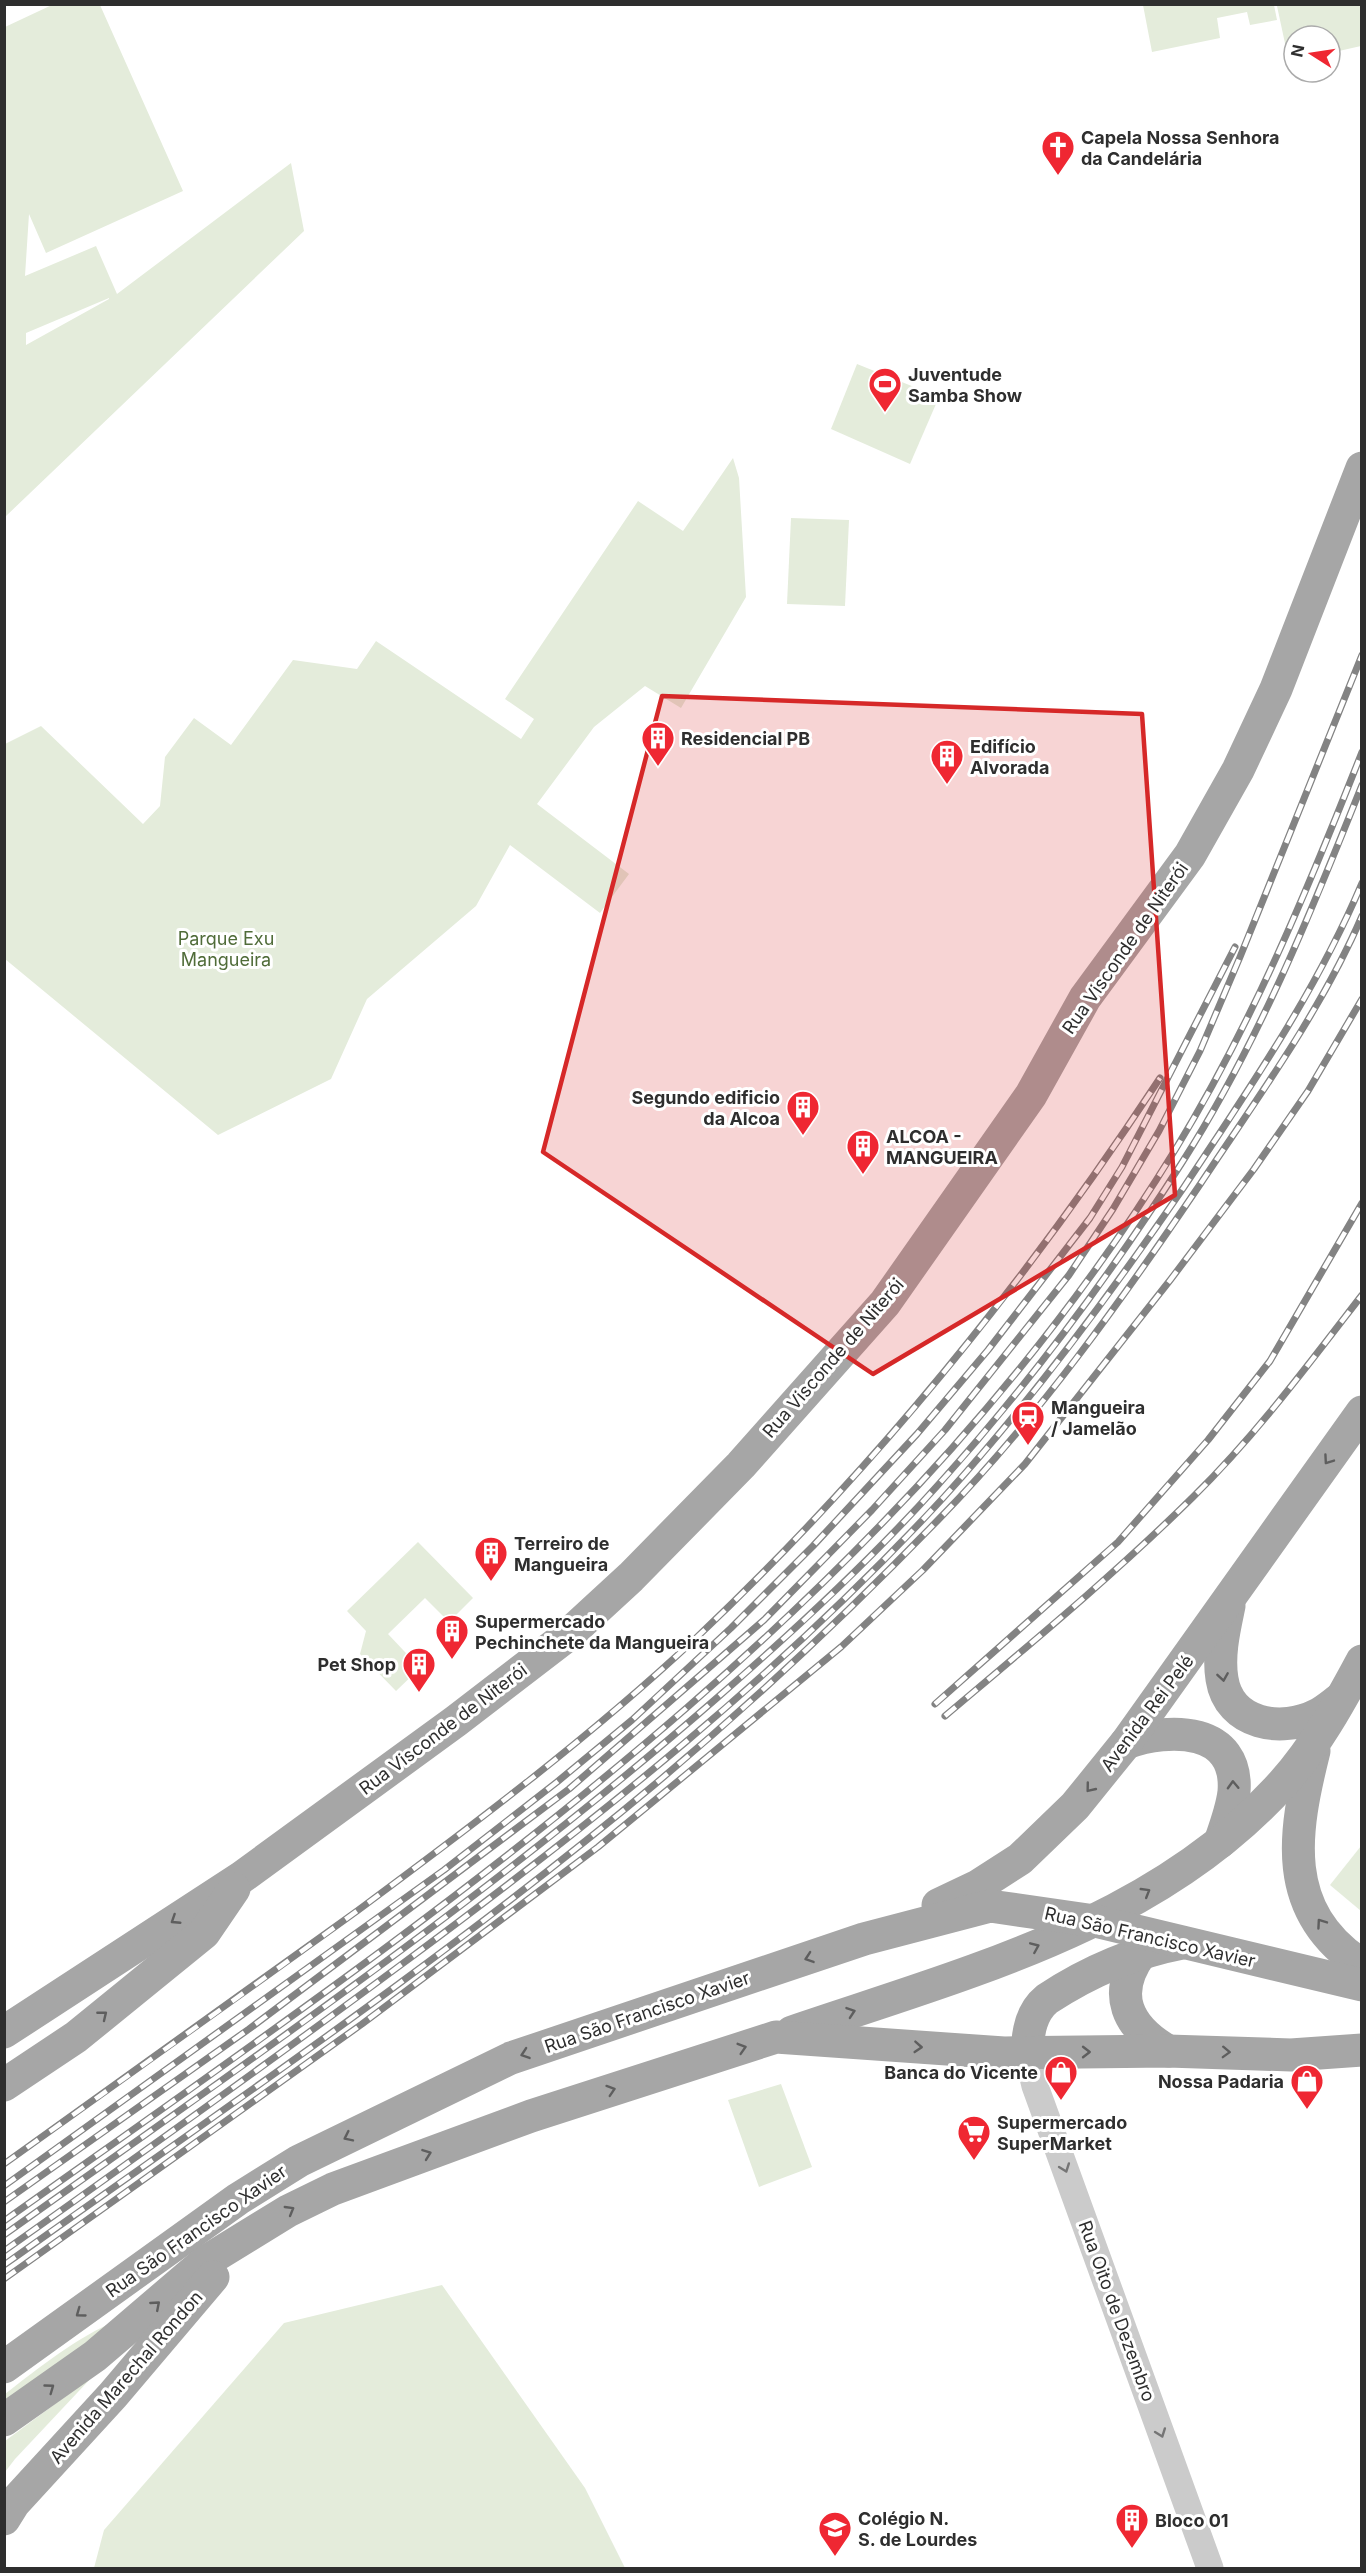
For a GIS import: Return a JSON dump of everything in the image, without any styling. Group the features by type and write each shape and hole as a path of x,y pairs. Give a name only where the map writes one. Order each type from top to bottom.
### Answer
{"main road":[{"name":"Rua Visconde de Niterói","path":"4,2032 242,1877 456,1721 568,1635 631,1577 741,1465 885,1303 1025,1105 1085,998 1190,855 1238,770 1276,689 1362,468"},
{"name":"Avenida Rei Pelé","path":"864,1939 978,1886 1020,1859 1075,1806 1126,1743 1362,1412"},
{"path":"1230,1598 1223,1632 1222,1681 1229,1701 1241,1713 1257,1721 1273,1725 1296,1722 1317,1715 1342,1698"},
{"path":"776,2037 999,1962 1095,1921 1149,1891 1220,1842 1284,1782 1317,1739 1362,1661"},
{"path":"1126,1743 1149,1735 1169,1732 1201,1737 1215,1745 1224,1755 1232,1770 1234,1790 1231,1811 1220,1842"},
{"path":"1317,1739 1300,1806 1297,1863 1304,1892 1317,1918 1335,1942 1362,1965"},
{"name":"Rua Visconde de Niterói","path":"4,2085 76,2037 204,1933 242,1877"},
{"name":"Rua São Francisco Xavier","path":"4,2367 238,2199 299,2161 511,2058 864,1939 990,1906 1095,1921 1362,1985"},
{"path":"1027,2052 1028,2034 1041,2004 1097,1971 1141,1953 1187,1942"},
{"path":"1141,1953 1129,1970 1126,1999 1129,2014 1138,2030 1167,2051"},
{"path":"50,2001 67,2017 76,2037"},
{"name":"Rua São Francisco Xavier","path":"250,2236 288,2211 333,2188 531,2116 776,2037 1027,2052 1167,2051 1291,2055 1362,2050"},
{"path":"4,2420 94,2356 205,2262 250,2236"},
{"name":"Avenida Marechal Rondon","path":"4,2519 14,2503 113,2395 250,2236"}],"street":[{"name":"Rua Oito de Dezembro","path":"1027,2052 1032,2078 1210,2568"}],"highlighted area":[{"path":"662,696 1142,714 1175,1195 873,1374 543,1152"}],"green space":[{"path":"54,4 100,5 183,191 46,253 29,214 25,276 96,246 117,294 291,163 304,231 5,517 5,27","holes":["109,299 26,345 26,333"]},
{"path":"1143,5 1274,5 1277,20 1250,25 1247,12 1217,18 1220,38 1152,52"},
{"path":"1361,5 1361,46 1342,50 1342,24 1282,24 1282,29 1277,6"},
{"name":"Juventude Samba Show","path":"857,364 939,397 910,464 831,429"},
{"name":"Parque Exu Mangueira","path":"733,458 739,478 746,597 681,708 645,686 594,727 537,804 629,874 600,913 510,845 476,906 367,999 331,1079 218,1135 5,959 5,744 41,726 143,824 160,806 165,757 194,718 231,745 293,660 357,669 376,641 521,739 534,719 505,699 638,501 683,531"},
{"path":"791,518 849,520 845,606 787,604"},
{"path":"418,1542 473,1598 449,1622 425,1598 388,1634 420,1668 396,1691 360,1654 366,1631 347,1611"},
{"path":"1361,1846 1361,1911 1330,1885"},
{"path":"781,2084 812,2167 759,2187 728,2100"},
{"path":"442,2285 585,2488 625,2568 94,2568 104,2530 284,2323"},
{"path":"118,2320 5,2404 5,2394 45,2363 88,2335"},
{"path":"93,2376 15,2459 5,2472 5,2441"}],"railway":[{"path":"4,2202 249,2029 569,1789 764,1620 872,1510 945,1430 1069,1275 1113,1209 1159,1131 1200,1051 1362,655"},
{"path":"4,2221 329,1989 490,1869 645,1743 794,1610 934,1468 1061,1316 1175,1150 1254,1005 1321,854 1362,752"},
{"path":"4,2235 368,1975 546,1839 747,1672 804,1621 886,1541 972,1447 1036,1368 1127,1246 1183,1161 1235,1071 1281,978 1362,785"},
{"path":"4,2251 303,2036 545,1856 752,1685 882,1562 944,1497 1008,1423 1099,1307 1156,1227 1233,1113 1303,1001 1362,883"},
{"path":"4,2265 334,2031 576,1849 727,1722 870,1589 938,1520 1010,1441 1077,1358 1171,1227 1288,1053 1328,986 1362,916"},
{"path":"4,2186 444,1870 557,1782 632,1720 731,1628 813,1546 917,1434 988,1350 1090,1218 1122,1167 1235,947"},
{"path":"4,2279 362,2024 598,1847 841,1647 923,1570 1025,1464 1171,1279 1254,1169 1308,1091 1362,999"},
{"path":"4,2164 313,1943 444,1846 572,1746 695,1639 824,1509 944,1372 1056,1228 1160,1078"},
{"path":"935,1704 1118,1542 1208,1440 1270,1361 1362,1203"},
{"path":"945,1716 1040,1636 1193,1497 1260,1424 1362,1295"}],"place":[{"name":"Capela Nossa Senhora da Candelária","path":"1058,176"},
{"name":"Juventude Samba Show","path":"885,413"},
{"name":"Residencial PB","path":"658,767"},
{"name":"Edifício Alvorada","path":"947,785"},
{"name":"Segundo edificio da Alcoa","path":"803,1136"},
{"name":"ALCOA - MANGUEIRA","path":"863,1175"},
{"name":"Mangueira / Jamelão","path":"1028,1446"},
{"name":"Terreiro de Mangueira","path":"491,1582"},
{"name":"Supermercado Pechinchete da Mangueira","path":"452,1660"},
{"name":"Pet Shop","path":"419,1693"},
{"name":"Banca do Vicente","path":"1061,2101"},
{"name":"Nossa Padaria","path":"1307,2110"},
{"name":"Supermercado SuperMarket","path":"974,2161"},
{"name":"Bloco 01","path":"1132,2549"},
{"name":"Colégio N. S. de Lourdes","path":"835,2557"}]}
